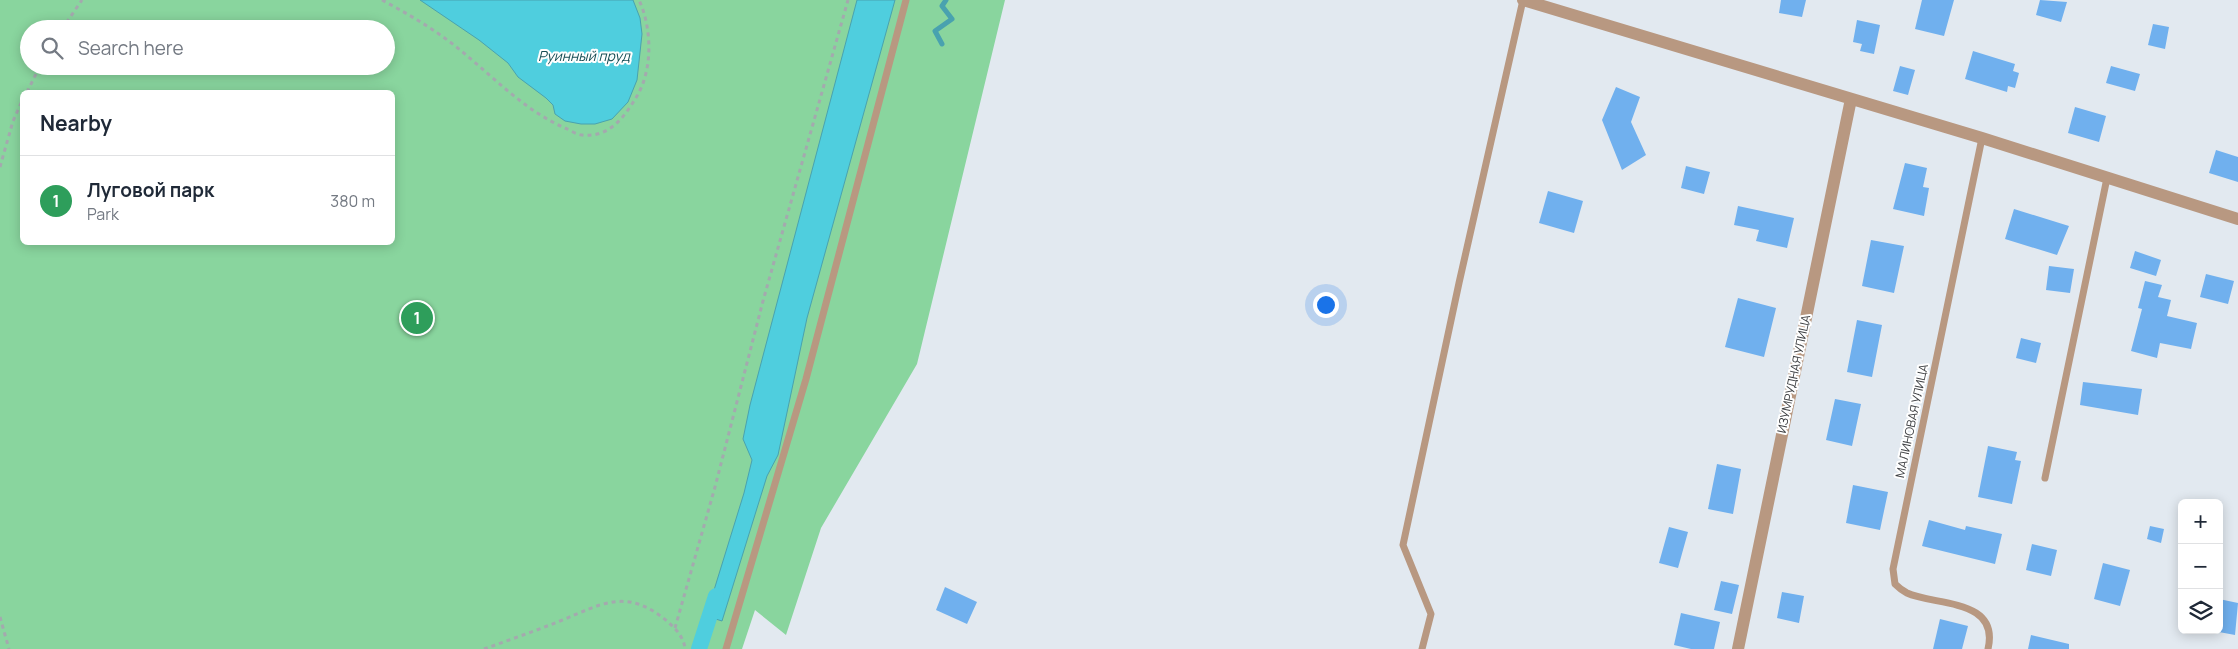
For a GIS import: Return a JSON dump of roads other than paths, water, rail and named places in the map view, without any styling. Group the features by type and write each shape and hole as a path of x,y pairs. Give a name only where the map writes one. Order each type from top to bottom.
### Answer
{"street":[{"path":"1523,0 1982,138 2238,219"},
{"name":"ИЗУМРУДНАЯ УЛИЦА","path":"1738,649 1851,100"}],"lane":[{"path":"726,649 806,379 906,0"},
{"path":"1422,649 1431,614 1403,545 1456,293 1523,0"},
{"name":"МАЛИНОВАЯ УЛИЦА","path":"1982,138 1892,569 1895,584 1906,593 1961,605 1974,612 1983,620 1990,638 1988,649"},
{"path":"2045,478 2107,178"}],"water":[{"name":"Руинный пруд","path":"420,0 633,0 640,18 642,34 637,80 628,102 612,119 595,124 565,121 555,114 553,105 546,98 518,77 508,63 479,40"},
{"path":"857,0 895,0 807,318 778,455 767,476 722,621 706,616 744,493 752,460 743,439 750,405"}],"waterway":[{"path":"942,44 935,31 952,19 942,6 946,0"},
{"path":"699,649 716,596"}],"place":[{"name":"Луговой парк","path":"417,318"}]}
